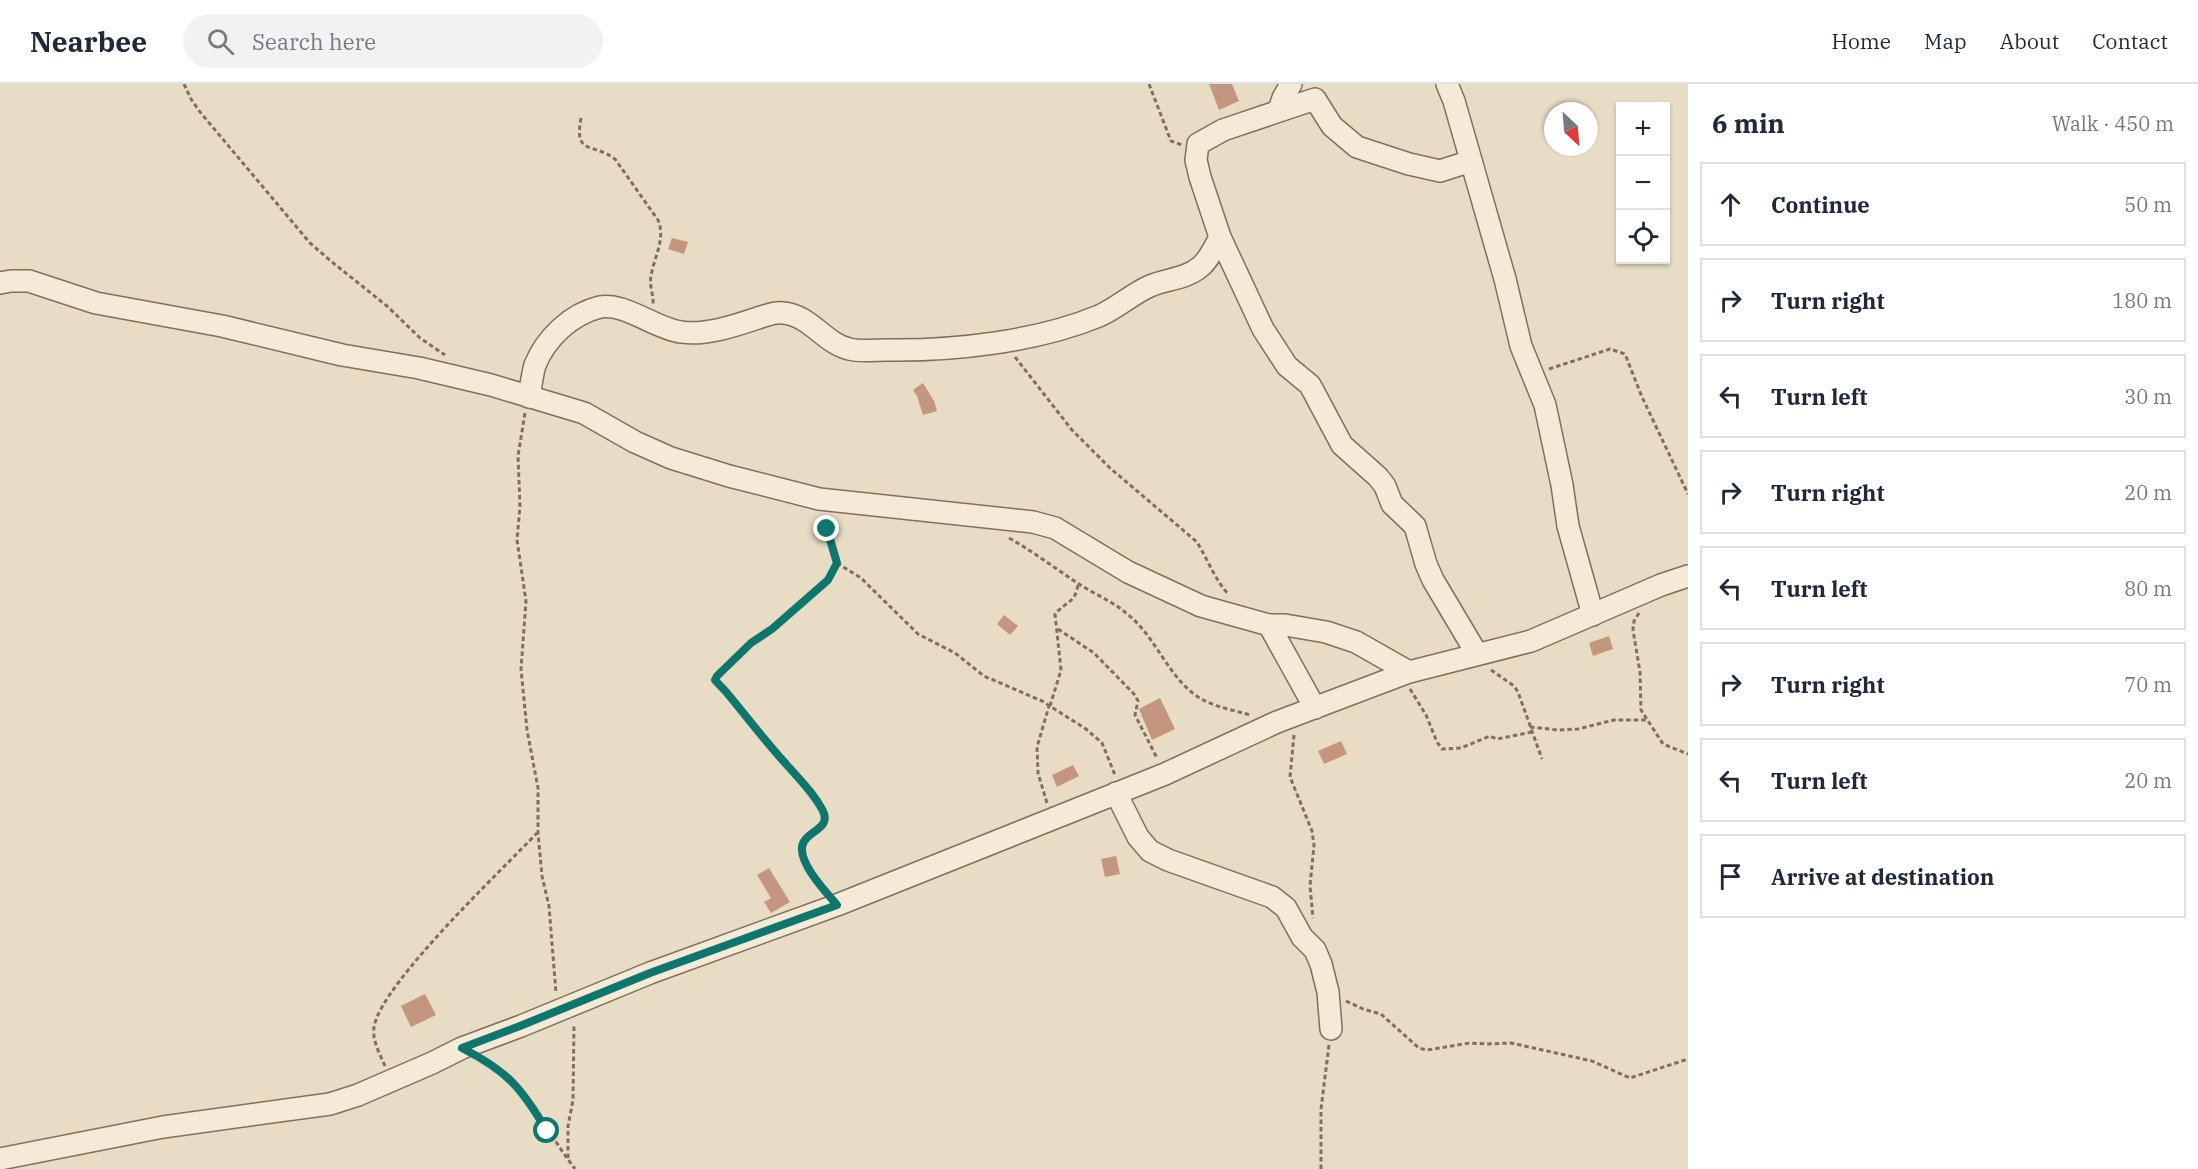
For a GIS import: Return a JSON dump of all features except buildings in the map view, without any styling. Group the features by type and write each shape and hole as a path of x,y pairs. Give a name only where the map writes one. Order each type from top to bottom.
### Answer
{"street":[{"path":"1280,110 1283,98 1291,84"},
{"path":"1447,84 1454,101 1505,279 1521,346 1545,405 1562,484 1568,526 1593,615"},
{"path":"1471,161 1440,171 1409,164 1358,147 1332,126 1315,99 1222,130 1200,142 1197,147 1196,160 1220,237 1263,329 1287,366 1310,385 1342,445 1378,477 1385,486 1392,504 1415,526 1433,580 1476,654"},
{"path":"529,397 534,367 545,344 564,326 583,313 601,307 614,307 678,332 692,333 770,314 787,313 804,319 839,345 850,349 920,351 1044,334 1099,316 1150,286 1187,274 1204,263 1220,237"},
{"path":"0,283 11,280 29,281 96,303 222,326 342,356 419,368 529,397 584,413 635,442 671,458 729,476 819,499 1033,522 1054,528 1128,572 1200,606 1269,625 1285,625 1326,632 1356,642 1405,673"},
{"path":"0,1159 163,1127 330,1104 390,1082 462,1048 660,969 837,905 1165,774 1296,715 1405,673 1531,641 1661,585 1688,576"},
{"path":"1269,625 1296,715"},
{"path":"1119,792 1138,837 1150,851 1272,897 1286,908 1302,937 1315,950 1321,964 1328,992 1331,1029"}],"path":[{"path":"184,84 200,112 310,243 387,306 420,338 447,357"},
{"path":"1149,84 1171,141 1184,146 1197,147"},
{"path":"581,118 579,139 582,144 608,153 615,159 662,227 651,276 654,304 647,321"},
{"path":"1002,340 1072,430 1110,468 1197,542 1219,585 1234,601"},
{"path":"1533,374 1610,349 1625,354 1656,428 1688,494"},
{"path":"529,397 521,431 519,456 520,506 517,540 526,601 521,669 527,730 538,788 538,833 542,876 566,1008 573,1100 568,1126 568,1160"},
{"path":"819,499 837,563 861,578 918,634 955,653 984,676 1050,706 1086,729 1102,744 1119,792"},
{"path":"1004,535 1127,613 1150,638 1176,675 1199,697 1213,704 1296,715 1290,777 1312,831 1314,845 1310,886 1315,950"},
{"path":"837,563 828,580 772,629 751,643 715,680 754,729 810,791 824,813 824,824 802,843 801,848 806,864 837,905"},
{"path":"1053,819 1037,762 1037,747 1061,670 1055,614 1073,600 1078,584"},
{"path":"1639,613 1634,621 1634,630 1640,672 1641,710 1664,744 1688,754"},
{"path":"1058,629 1094,653 1134,694 1138,701 1135,715 1165,774"},
{"path":"1476,654 1492,670 1514,686 1522,701 1542,759"},
{"path":"1405,673 1442,749 1461,748 1490,736 1497,739 1532,732"},
{"path":"1530,727 1558,730 1578,729 1614,720 1648,720"},
{"path":"390,1082 374,1039 374,1027 382,1007 410,968 538,833"},
{"path":"1328,992 1363,1009 1380,1014 1419,1048 1427,1050 1470,1043 1511,1043 1592,1061 1630,1078 1688,1059"},
{"path":"1321,1169 1321,1109 1331,1029"},
{"path":"462,1048 504,1073 516,1086 575,1169"}],"route":[{"path":"547,1131 533,1108 504,1073 462,1048 650,973 837,905 806,864 801,848 802,843 824,824 824,813 810,791 754,729 715,680 751,643 772,629 828,580 837,563 827,529"}]}
